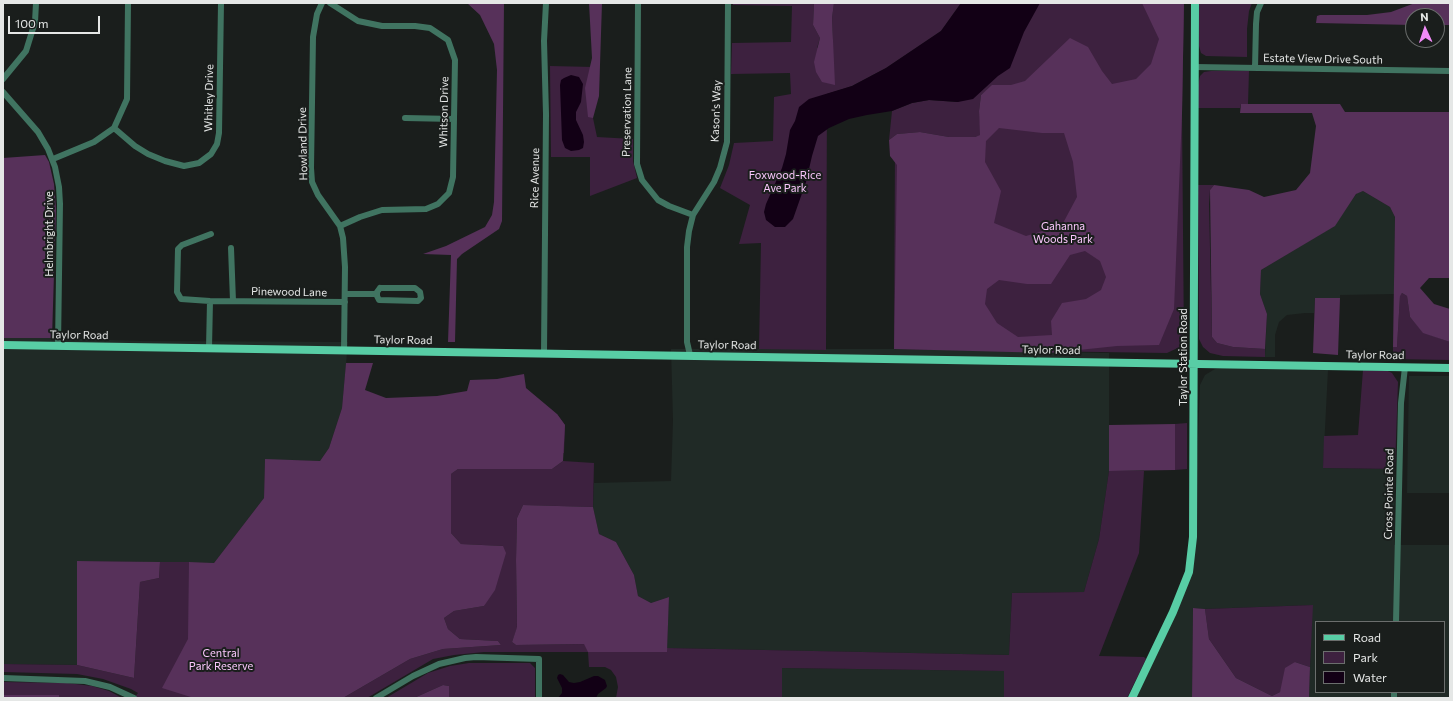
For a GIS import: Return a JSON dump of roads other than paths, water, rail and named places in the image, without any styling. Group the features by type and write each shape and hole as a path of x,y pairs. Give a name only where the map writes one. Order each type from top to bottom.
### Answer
{"main road":[{"name":"Taylor Station Road","path":"1132,698 1173,612 1189,572 1193,537 1196,3"},
{"name":"Taylor Road","path":"3,345 1450,368"}],"street":[{"path":"3,79 26,51 35,22 36,3"},
{"path":"53,159 94,142 114,128 127,99 128,3"},
{"name":"Whitley Drive","path":"114,128 135,146 148,154 165,161 184,166 199,163 211,154 217,144 219,132 221,3"},
{"name":"Howland Drive","path":"322,3 316,14 313,36 312,182 318,195 340,226 344,245 344,350"},
{"name":"Whitson Drive","path":"330,3 358,21 382,26 415,26 430,28 448,40 455,60 453,177 449,193 438,204 426,209 382,210 360,217 340,226"},
{"name":"Rice Avenue","path":"544,353 546,120 544,41 546,3"},
{"name":"Preservation Lane","path":"638,3 637,164 642,180 658,200 693,215"},
{"name":"Kason's Way","path":"690,355 687,342 687,247 693,215 714,182 720,168 727,142 728,3"},
{"path":"1255,68 1257,12 1261,3"},
{"name":"Estate View Drive South","path":"1195,67 1450,71"},
{"name":"Helmbright Drive","path":"3,92 38,132 53,159 59,187 60,204 58,346"},
{"path":"405,118 454,119"},
{"name":"Pinewood Lane","path":"211,234 182,245 178,249 178,296 185,300 345,302"},
{"path":"231,248 233,301"},
{"path":"380,288 415,288 420,292 421,298 418,301 381,300 378,299 377,294 378,289 380,288"},
{"path":"345,294 377,294"},
{"path":"209,348 210,301"},
{"name":"Cross Pointe Road","path":"1396,621 1401,408 1405,367"},
{"path":"376,698 428,669 453,660 476,657 539,659 539,698"},
{"path":"3,678 85,681 110,687 134,698"}],"water":[{"path":"961,3 1040,3 1024,32 1010,68 998,76 973,99 958,102 929,100 912,103 892,111 849,119 829,128 818,136 806,182 793,219 785,227 775,227 766,220 764,212 766,204 782,168 790,130 795,121 799,107 809,99 852,86 886,68 941,31"},
{"path":"571,75 579,77 583,84 581,102 576,112 576,120 583,135 584,142 583,148 571,151 565,148 562,140 560,85 561,80"},
{"path":"560,674 563,675 569,682 574,683 598,676 605,680 607,686 598,694 596,698 558,698 562,693 562,688 557,678"}],"park label":[{"name":"Foxwood-Rice Ave Park","path":"785,181"},
{"name":"Gahanna Woods Park","path":"1063,232"},
{"name":"Central Park Reserve","path":"221,659"}]}
